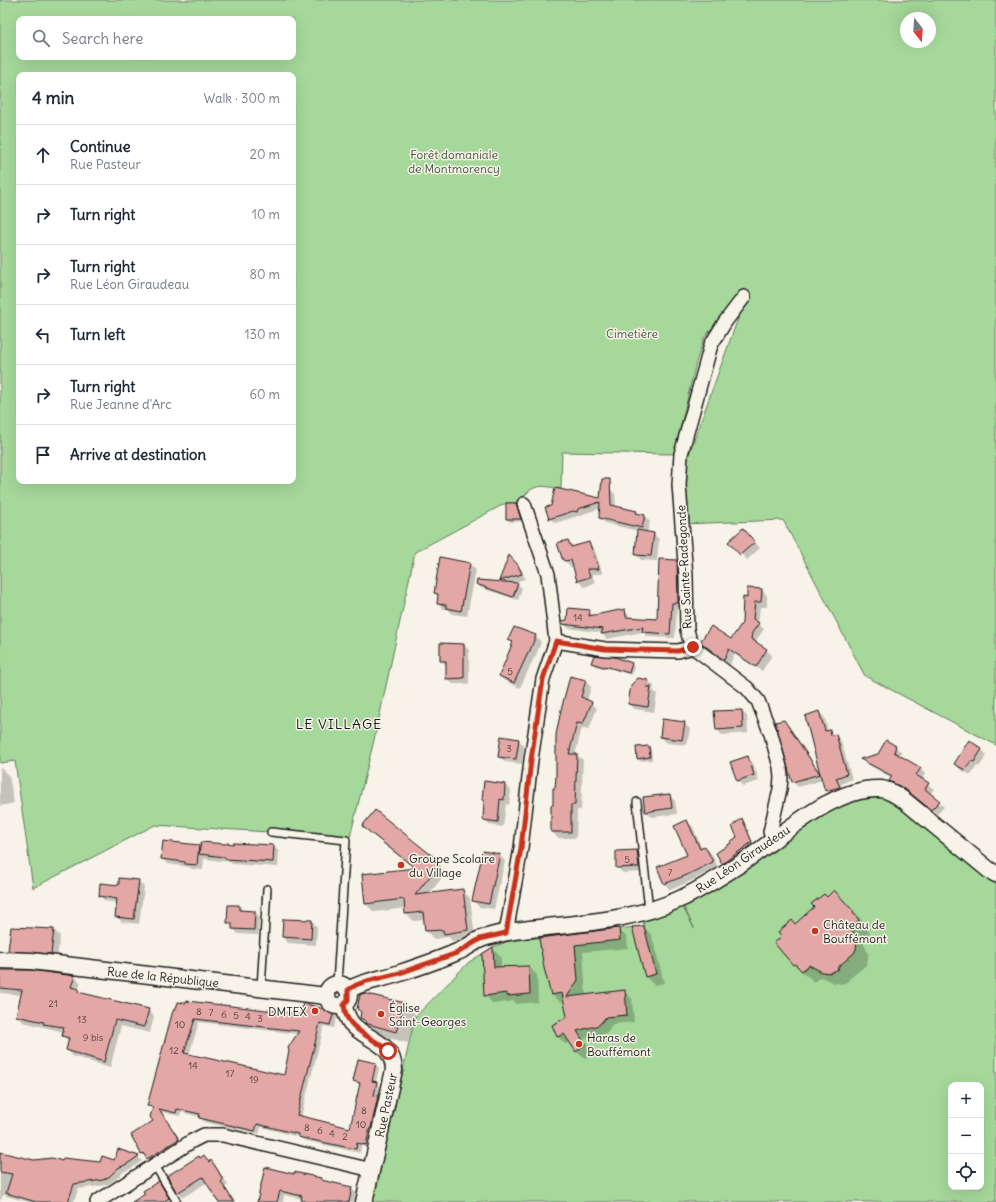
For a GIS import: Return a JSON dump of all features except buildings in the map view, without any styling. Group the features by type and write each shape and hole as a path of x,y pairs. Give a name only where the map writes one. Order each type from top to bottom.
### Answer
{"street":[{"name":"Rue Sainte-Radegonde","path":"744,297 725,322 711,345 681,454 679,485 686,576 687,630 693,647 747,688 758,701 771,734 780,767 780,788 770,832 774,839"},
{"path":"506,933 521,848 531,760 543,679 556,641 548,574 524,504"},
{"path":"556,641 605,649 678,651 693,647"},
{"name":"Rue Léon Giraudeau","path":"342,987 356,985 400,973 457,953 480,939 506,933 611,920 649,910 680,899 744,862 774,839 825,804 843,796 864,791 881,789 890,791 905,801 989,870 996,874"},
{"name":"Rue de la République","path":"0,960 30,962 326,996"},
{"path":"342,987 348,1000 344,1005 332,1005 327,1000 326,996 329,988 342,987"},
{"name":"Rue Pasteur","path":"344,1005 347,1018 351,1023 381,1044 388,1051 394,1064 394,1070 364,1202"},
{"path":"97,1202 192,1140 204,1135 223,1135 372,1170"}],"lane":[{"path":"637,802 649,910"},
{"path":"270,832 346,840 342,987"},
{"path":"261,988 267,889"},
{"path":"154,1164 177,1202"}],"green space":[{"path":"0,0 996,0 996,745 865,676 783,520 683,524 684,453 689,454 745,299 732,303 704,338 696,363 674,454 562,452 561,489 542,486 537,487 528,492 519,503 506,503 415,552 376,732 350,837 155,825 33,888 15,761 0,763"},
{"path":"881,789 996,874 996,1202 373,1202 415,1017 469,962 493,947 509,941 644,926 643,921 682,906 694,928 680,899 825,804"}],"place":[{"name":"Groupe Scolaire du Village","path":"401,865"},
{"name":"Château de Bouffémont","path":"815,931"},
{"name":"DMTEX","path":"315,1011"},
{"name":"Église Saint-Georges","path":"381,1014"},
{"name":"Haras de Bouffémont","path":"579,1044"}],"district":[{"name":"LE VILLAGE","path":"339,724"}],"route":[{"path":"388,1051 381,1044 357,1028 347,1018 344,1005 348,1000 348,990 367,981 400,973 457,953 480,939 506,933 521,848 531,760 543,679 556,641 605,649 678,651 693,647"}],"park label":[{"name":"Forêt domaniale de Montmorency","path":"454,161"},
{"name":"Cimetière","path":"632,333"}]}
